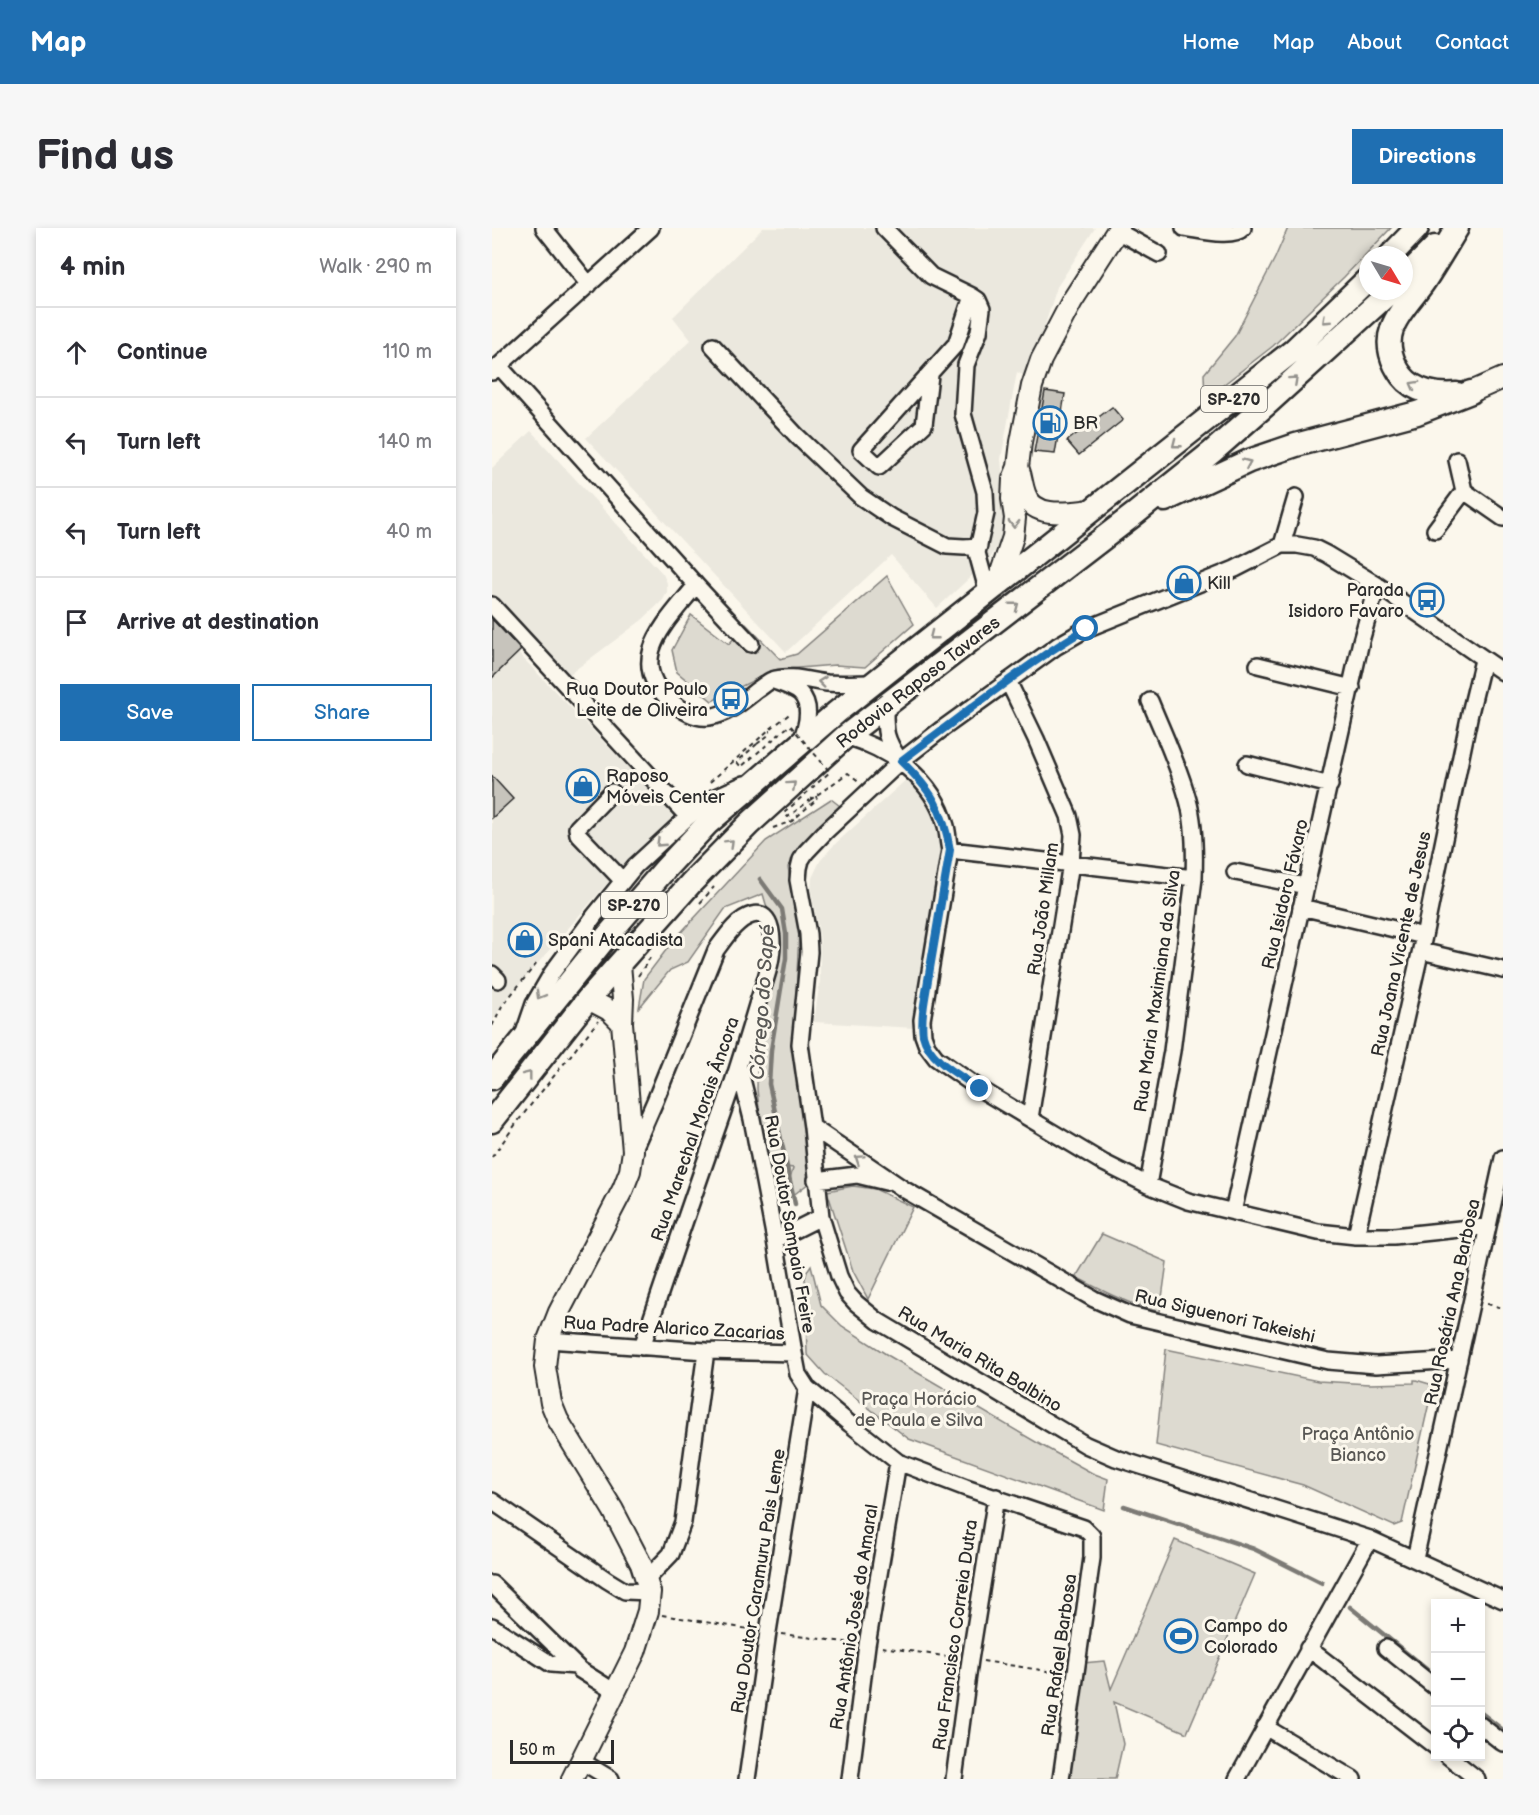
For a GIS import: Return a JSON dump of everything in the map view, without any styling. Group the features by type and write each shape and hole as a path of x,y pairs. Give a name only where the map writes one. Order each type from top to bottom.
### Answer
{"highway":[{"path":"1400,246 1417,228"},
{"path":"1413,269 1455,228"},
{"path":"1455,228 1424,282 1392,329 1390,347 1395,367 1405,380 1419,389 1433,393 1471,392"},
{"name":"Rodovia Raposo Tavares","path":"492,1078 602,942 707,824 873,683 1294,350 1359,288"},
{"name":"Rodovia Raposo Tavares","path":"492,1121 588,999 691,883 749,824 846,736 1212,452 1381,300"},
{"path":"1136,513 1249,461 1296,445 1417,413 1471,392"}],"main road":[{"path":"992,590 1014,537 1013,479 1018,467 1032,386 1041,360 1072,302 1118,230"},
{"path":"1471,392 1503,378"},
{"path":"1018,467 1025,494 1031,503 1043,511 1054,514 1091,510"},
{"path":"577,1770 635,1652 648,1611 648,1586 641,1564 613,1510 558,1420 551,1403 545,1367 548,1341 559,1312 623,1189 630,1171 633,1151 618,1019 623,999 620,964"},
{"path":"588,999 604,1006 618,1019"}],"street":[{"path":"544,228 589,285"},
{"path":"651,228 495,369 751,644"},
{"path":"884,228 931,276 972,296 978,300 982,309 979,332 966,365 963,414 985,492 986,513 977,553 992,590"},
{"path":"1185,228 1231,234 1243,228"},
{"path":"1118,230 1159,254"},
{"path":"930,375 924,425 879,467 861,450 956,344 972,296"},
{"path":"713,346 797,436 861,497 892,518 947,546 978,546"},
{"path":"1458,460 1464,491 1503,518"},
{"path":"1435,530 1464,491"},
{"path":"1282,545 1296,497"},
{"path":"869,789 942,729 1057,646 1086,629 1235,568 1282,545 1314,548 1326,554 1377,585 1503,672"},
{"path":"696,585 658,633 651,647 649,661 655,682 667,698 681,709 694,715 707,717 719,715 736,706 771,680 795,678 830,683 873,683"},
{"name":"Rua Isidoro Fávaro","path":"1233,1212 1362,641 1377,585"},
{"path":"492,605 688,816"},
{"name":"Rua Joana Vicente de Jesus","path":"1356,1236 1484,660"},
{"path":"1258,665 1352,688"},
{"path":"771,680 799,693 805,703 806,730 800,743"},
{"name":"Rua João Millam","path":"1008,681 1070,816 1073,835 1071,863 1030,1118"},
{"name":"Rua Maria Maximiana da Silva","path":"1148,1185 1172,1051 1194,878 1194,845 1189,803 1150,701"},
{"path":"885,705 886,735 889,744 901,761 924,785 938,807 946,826 950,850 922,1020 923,1035 927,1046 936,1058 980,1089 1104,1163 1148,1185 1188,1201 1318,1232 1356,1236 1394,1236 1488,1226"},
{"path":"846,736 875,746 901,761"},
{"path":"1246,764 1330,785"},
{"path":"519,1044 534,1004 552,974 595,915 635,866 688,816 713,798 761,777"},
{"name":"Rua Maria Rita Balbino","path":"869,789 806,852 799,868 798,880 809,952 800,1044 812,1127 816,1180 821,1216 839,1276 847,1293 856,1304 878,1321 1086,1445 1116,1458 1370,1539 1503,1600"},
{"path":"612,792 577,828 578,834 623,881"},
{"path":"950,850 1194,878"},
{"path":"1235,872 1306,886"},
{"path":"1301,907 1503,970"},
{"name":"Rua Marechal Morais Âncora","path":"633,1151 716,950 742,920 751,915 759,915 766,919 771,927 771,958 739,1067 642,1347"},
{"name":"Rua Doutor Sampaio Freire","path":"739,1067 752,1119 776,1240 794,1353"},
{"name":"Rua Siguenori Takeishi","path":"812,1127 905,1190 1094,1299 1130,1316 1328,1361 1376,1365 1459,1360"},
{"name":"Rua Rosária Ana Barbosa","path":"1415,1559 1503,1158"},
{"name":"Rua Siguenori Takeishi","path":"816,1180 857,1175 905,1190"},
{"path":"776,1240 821,1216"},
{"name":"Rua Padre Alarico Zacarias","path":"548,1341 706,1351 794,1353 798,1374 807,1388 898,1462 1084,1528 1092,1536"},
{"path":"492,1501 625,1591 648,1586 670,1554 683,1522 706,1351"},
{"name":"Rua Doutor Caramuru Pais Leme","path":"747,1779 807,1388"},
{"name":"Rua Antônio José do Amaral","path":"850,1779 867,1645 898,1462"},
{"name":"Rua Francisco Correia Dutra","path":"954,1779 970,1659 996,1497"},
{"name":"Rua Rafael Barbosa","path":"1061,1779 1092,1558 1092,1536"},
{"path":"1237,1779 1370,1539"},
{"path":"492,1584 580,1670 615,1692"},
{"path":"492,1626 551,1664 576,1666"},
{"path":"1308,1648 1431,1743"},
{"path":"1386,1648 1431,1684"},
{"path":"1264,1727 1353,1779"},
{"path":"1485,1729 1503,1743"},
{"path":"1454,1761 1477,1779"},
{"path":"577,1770 611,1779"}],"path":[{"path":"707,784 770,729 805,703"},
{"path":"770,729 770,734 737,762 741,767 790,725 830,772 784,813 788,817 848,774 869,789"},
{"path":"771,828 792,821 817,799 816,796"},
{"path":"698,904 714,887"},
{"path":"636,982 638,974 652,955"},
{"path":"492,1026 502,1006 537,963"},
{"path":"492,1157 599,1020 618,1019"},
{"path":"1472,1301 1503,1308"}],"shaded area":[{"path":"763,228 1095,228 1057,287 1028,378 1017,372 1001,459 1005,502 1004,533 990,559 937,608 891,555 786,652 586,438 691,340 673,317"},
{"path":"531,431 663,574 667,583 667,592 663,600 642,620 567,676 492,595 492,468"},
{"path":"518,653 675,816 610,880 506,1000 492,1021 492,678"},
{"path":"909,777 927,802 944,844 914,1028 814,1022 820,981 820,939 811,891 812,878 820,861 834,845"}],"green space":[{"path":"1288,228 1391,228 1374,246 1359,246 1359,261 1344,277 1273,346 1205,399 1204,374 1235,336"},
{"path":"887,576 914,624 865,667 835,665 774,670 712,701 677,672 672,650 691,615 729,644 746,624 780,659 797,654"},
{"path":"831,799 840,806 788,867 799,929 795,1022 809,1183 783,1203 793,1168 770,1165 763,1150 757,1089 758,1039 779,949 763,894 725,909 688,962 670,970 639,1008 644,979 673,941 766,841"},
{"path":"853,1186 875,1189 913,1207 868,1299 853,1271 827,1191"},
{"path":"1102,1234 1167,1262 1160,1312 1127,1302 1076,1277"},
{"name":"Praça Horácio de Paula e Silva","path":"811,1265 821,1305 842,1326 1041,1445 1092,1473 1108,1479 1104,1510 909,1439 825,1374 807,1354 805,1279"},
{"name":"Praça Antônio Bianco","path":"1166,1349 1318,1381 1369,1384 1414,1383 1416,1380 1433,1385 1402,1523 1394,1526 1303,1485 1156,1445"},
{"name":"Campo do Colorado","path":"1175,1540 1255,1574 1187,1733 1114,1702 1123,1744 1115,1779 1067,1779 1083,1663 1104,1661 1111,1689"}],"building":[{"name":"BR","path":"1045,391 1065,394 1055,454 1034,452"},
{"path":"1112,407 1123,420 1079,455 1067,441"},
{"path":"492,619 521,650 492,678"},
{"path":"492,776 513,799 492,818"}],"waterway":[{"name":"Córrego do Sapé","path":"760,879 782,909 786,934 786,958 771,1050 769,1084 795,1204"},
{"name":"Córrego do Sapé","path":"1124,1506 1254,1549 1322,1583"},
{"name":"Córrego do Sapé","path":"1350,1607 1431,1673"},
{"name":"Córrego do Sapé","path":"1485,1716 1503,1730"}],"place":[{"name":"BR","path":"1050,423"},
{"name":"Kill","path":"1184,583"},
{"name":"Parada Isidoro Favaro","path":"1427,600"},
{"name":"Rua Doutor Paulo Leite de Oliveira","path":"731,699"},
{"name":"Raposo Móveis Center","path":"583,786"},
{"name":"Spani Atacadista","path":"525,940"},
{"name":"Campo do Colorado","path":"1181,1636"}],"route":[{"path":"980,1089 936,1058 927,1046 923,1035 922,1020 925,998 950,850 946,826 938,807 924,785 901,761 1057,646 1086,629"}]}
